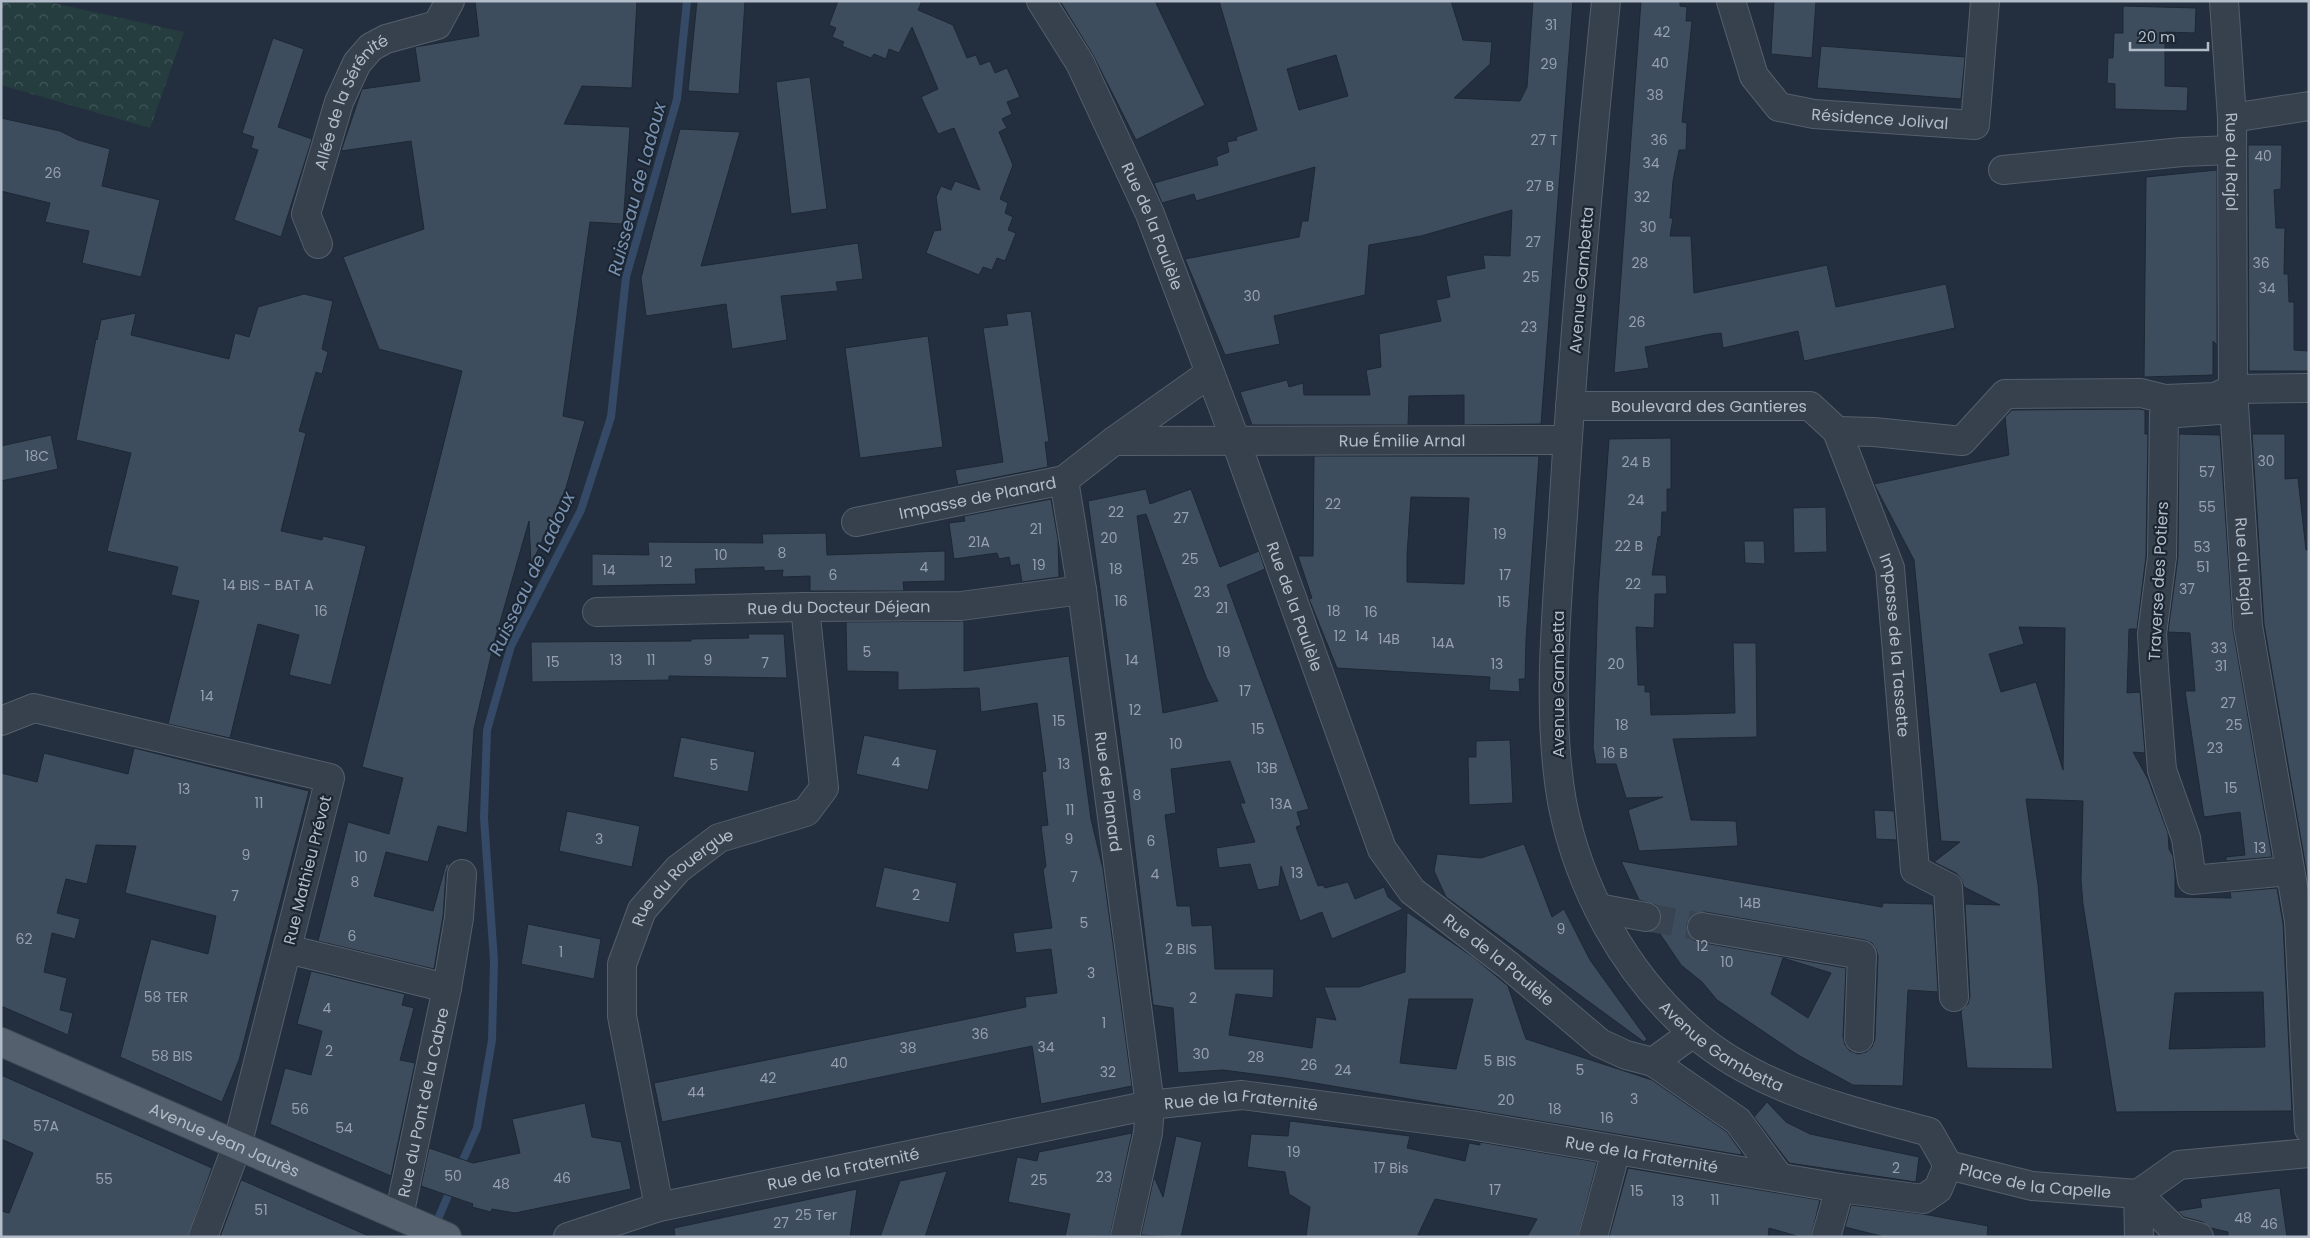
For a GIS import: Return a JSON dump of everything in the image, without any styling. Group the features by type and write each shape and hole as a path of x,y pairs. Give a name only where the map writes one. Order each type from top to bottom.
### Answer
{"main road":[{"name":"Avenue Jean Jaurès","path":"1,1042 447,1237"}],"street":[{"name":"Allée de la Sérénité","path":"318,244 306,214 339,102 357,63 371,47 386,38 437,24 450,1"},
{"name":"Rue de la Paulèle","path":"1041,1 1080,63 1150,214 1236,440 1382,849 1412,891 1508,965 1600,1043 1626,1055 1653,1062"},
{"name":"Avenue Gambetta","path":"1606,1 1567,440 1555,644 1556,738 1562,802 1584,873 1598,908 1612,935 1647,984 1693,1033 1769,1081 1806,1097 1929,1132 1948,1165"},
{"name":"Résidence Jolival","path":"1732,1 1754,76 1779,107 1814,114 1975,125 1985,1"},
{"name":"Rue du Rajol","path":"2224,1 2232,118 2233,389 2248,626 2299,921 2309,1129"},
{"path":"2232,118 2309,106"},
{"path":"2003,170 2182,152 2232,150"},
{"name":"Impasse de Planard","path":"856,522 1064,480 1114,441 1210,373"},
{"path":"1837,432 1874,432 1962,441 2005,394 2140,393 2166,399 2215,397 2233,389 2309,388"},
{"name":"Traverse des Potiers","path":"2233,389 2219,410 2164,414 2162,557 2152,634 2162,770 2186,838 2192,880 2290,871"},
{"name":"Boulevard des Gantieres","path":"1570,406 1810,406 1837,432"},
{"name":"Impasse de la Tassette","path":"1837,432 1890,568 1915,870 1948,887 1954,997"},
{"path":"1114,441 1236,440"},
{"name":"Rue Émilie Arnal","path":"1236,440 1567,440"},
{"name":"Rue de Planard","path":"1064,480 1082,590 1150,1104 1148,1133 1125,1237"},
{"name":"Rue du Docteur Déjean","path":"597,612 806,606 961,606 1082,590"},
{"name":"Rue du Rouergue","path":"658,1208 622,1016 622,964 642,910 678,869 719,838 806,812 824,788 806,606"},
{"name":"Rue Mathieu Prévot","path":"1,721 34,708 330,778 237,1146 203,1237"},
{"name":"Rue du Pont de la Cabre","path":"399,1216 447,988 459,918 462,874"},
{"path":"1598,908 1646,917"},
{"path":"1702,926 1862,955 1859,1038"},
{"name":"Rue du Pont de la Cabre","path":"288,949 447,988"},
{"path":"1693,1033 1653,1062 1738,1121 1779,1178"},
{"name":"Rue de la Fraternité","path":"568,1237 658,1208 1150,1104 1242,1096 1471,1125 1840,1188 1923,1199"},
{"path":"1593,1237 1616,1150"},
{"path":"2138,1194 2179,1165 2309,1153"},
{"name":"Place de la Capelle","path":"1923,1199 1938,1189 1948,1165 2032,1186 2138,1194"},
{"path":"1826,1237 1840,1188"},
{"path":"2138,1194 2139,1237"},
{"path":"2138,1194 2176,1230 2199,1237"}],"green space":[{"path":"1,1 44,1 184,32 150,128 1,85"}],"building":[{"path":"475,1 637,1 632,88 582,86 564,124 630,127 623,224 590,222 563,416 585,421 565,491 531,565 529,521 494,643 474,729 467,833 438,826 428,862 386,852 374,896 433,911 446,864 450,864 446,873 443,916 434,969 318,941 348,822 389,834 403,778 362,767 462,371 379,349 343,257 424,229 411,141 341,151 362,89 420,81 415,47 479,36"},
{"path":"697,1 745,1 739,94 688,91"},
{"path":"838,1 922,1 918,10 953,25 967,58 976,55 980,65 990,61 995,73 1007,68 1020,97 1007,102 1012,114 1002,119 1007,128 999,132 1013,165 1000,199 1008,203 1005,213 1013,217 1008,230 1016,233 1005,261 997,258 992,270 983,267 979,275 926,253 934,231 941,230 936,197 941,186 951,190 955,181 980,190 954,128 938,134 921,97 938,89 912,27 899,53 889,49 886,59 874,54 871,58 842,46 844,42 832,37 836,28 829,25"},
{"path":"1060,1 1155,1 1205,105 1136,140 1093,55"},
{"path":"1219,1 1451,1 1463,40 1492,42 1490,64 1454,98 1520,101 1527,87 1533,1 1573,1 1541,424 1464,425 1464,395 1409,396 1408,425 1252,425 1240,392 1287,380 1289,387 1303,383 1304,395 1370,395 1366,370 1381,367 1379,334 1441,321 1436,300 1450,297 1446,276 1485,268 1483,255 1510,256 1512,210 1421,236 1369,245 1365,295 1274,316 1280,344 1225,355 1185,259 1299,237 1302,221 1308,221 1315,167 1196,201 1194,194 1162,203 1154,183 1218,165 1216,157 1229,152 1227,142 1237,140 1236,137 1257,130","holes":["1336,55 1348,96 1299,110 1287,69"]},
{"path":"1641,1 1680,1 1680,6 1687,7 1686,21 1692,21 1682,122 1687,123 1686,150 1679,150 1673,181 1670,218 1673,218 1670,236 1691,236 1694,293 1827,265 1836,307 1946,284 1955,328 1804,361 1798,331 1723,348 1721,333 1711,334 1645,347 1649,368 1614,373"},
{"path":"1774,1 1816,1 1812,58 1771,54"},
{"path":"2123,6 2196,8 2195,33 2165,32 2165,86 2188,87 2187,111 2115,109 2115,84 2107,83 2108,58 2113,58 2114,33 2123,33"},
{"path":"273,38 304,49 278,127 312,139 281,237 234,220 258,150 251,148 254,137 242,133"},
{"path":"1821,46 1965,57 1961,99 1817,88"},
{"path":"810,77 827,209 791,214 776,82"},
{"path":"1,118 60,131 78,140 110,149 102,186 160,200 141,277 82,263 89,231 45,222 50,203 1,191"},
{"path":"680,129 740,132 701,266 858,243 863,279 836,282 838,291 781,296 787,340 732,349 726,304 646,316 641,278"},
{"path":"2248,145 2282,145 2281,189 2274,190 2276,228 2285,228 2284,274 2288,274 2289,302 2294,302 2294,350 2309,351 2309,371 2249,371"},
{"path":"2217,170 2217,345 2213,341 2213,375 2144,377 2146,177"},
{"path":"304,294 333,301 322,349 328,352 322,374 316,372 299,431 306,433 281,531 322,540 323,536 366,546 331,685 289,675 299,635 258,624 230,738 168,724 199,601 171,595 178,567 107,551 131,453 76,440 101,320 136,313 131,335 229,359 235,333 249,337 258,307"},
{"path":"1031,311 1049,442 1045,442 1048,467 958,485 955,470 1003,462 983,328 1008,325 1006,314"},
{"path":"928,336 943,447 860,458 845,348"},
{"path":"2012,410 2145,410 2145,434 2148,434 2146,556 2137,629 2129,629 2127,693 2140,692 2145,753 2133,752 2148,779 2168,833 2169,849 2173,856 2175,897 2231,898 2230,892 2277,888 2283,923 2292,1111 2116,1112 2083,904 2081,880 2083,801 2026,799 2038,885 2053,1069 1967,1068 1961,1011 1968,1004 1970,996 1965,904 2000,905 1964,887 1956,873 1934,862 1960,842 1941,841 1914,560 1874,484 2009,455 2005,417","holes":["2019,627 2065,628 2063,770 2036,682 2001,692 1989,654 2024,644","2263,992 2265,1047 2169,1049 2175,993"]},
{"path":"2179,434 2220,435 2233,629 2272,857 2226,861 2226,857 2245,855 2240,812 2204,817 2185,691 2195,691 2190,633 2168,632 2178,557"},
{"path":"2252,434 2285,434 2285,479 2298,478 2306,550 2309,550 2309,886 2264,624"},
{"path":"51,435 58,469 1,481 1,446"},
{"path":"1671,438 1671,489 1667,489 1667,512 1662,512 1661,536 1658,537 1652,575 1666,575 1667,594 1655,594 1654,628 1636,627 1638,685 1645,685 1645,692 1650,692 1651,715 1735,713 1733,643 1756,643 1757,737 1673,739 1691,820 1736,821 1738,846 1639,851 1628,810 1663,797 1626,798 1616,764 1596,764 1593,748 1598,593 1609,439"},
{"path":"1314,456 1539,456 1525,679 1519,679 1520,692 1489,690 1490,677 1337,668 1309,599 1312,598 1298,556 1313,556","holes":["1411,497 1469,498 1464,584 1407,582"]},
{"path":"1146,489 1150,504 1191,489 1220,567 1259,551 1265,569 1227,585 1309,809 1297,812 1301,825 1296,827 1318,886 1323,885 1325,888 1348,882 1355,899 1384,887 1388,897 1403,909 1332,939 1322,912 1300,921 1281,866 1279,886 1258,890 1250,864 1219,868 1216,848 1255,842 1240,803 1245,803 1230,761 1171,769 1176,813 1165,815 1177,906 1190,906 1192,926 1212,925 1215,969 1274,969 1273,998 1236,994 1229,1035 1312,1048 1316,1017 1336,1020 1324,987 1359,987 1405,972 1407,912 1473,957 1508,986 1526,1039 1652,1080 1727,1132 1742,1153 1741,1155 1285,1078 1223,1070 1178,1073 1173,1008 1153,1005 1130,808 1088,501","holes":["1146,514 1206,677 1218,701 1163,713 1137,516","1409,999 1473,999 1456,1069 1400,1063"]},
{"path":"1051,499 1058,539 1059,577 1022,582 1019,564 1011,566 1009,557 999,559 997,553 954,559 949,523 965,521 964,516"},
{"path":"1826,507 1827,552 1794,553 1793,508"},
{"path":"826,533 827,555 945,551 945,581 903,582 904,591 810,591 810,576 782,577 783,570 764,571 764,567 695,569 696,584 592,586 592,554 649,555 648,542 763,543 762,534"},
{"path":"1744,541 1764,541 1765,564 1745,563"},
{"path":"964,621 964,671 1069,656 1091,819 1103,869 1132,1086 1041,1104 1032,1046 662,1122 654,1083 1026,1007 1025,997 1057,993 1051,949 1016,953 1013,933 1052,928 1043,870 1046,866 1041,826 1048,825 1042,772 1046,771 1037,703 981,712 979,688 898,690 898,672 847,671 846,622"},
{"path":"748,634 784,634 787,678 669,676 669,680 532,682 531,642 691,641 691,639 749,638"},
{"path":"864,735 937,750 928,790 856,774"},
{"path":"681,737 755,752 748,792 673,777"},
{"path":"1510,740 1513,803 1469,805 1468,757 1476,757 1476,741"},
{"path":"134,748 309,791 239,1060 222,1102 120,1057 151,939 208,954 216,916 125,893 136,846 96,845 87,884 66,879 57,913 80,919 75,939 52,933 44,972 67,978 60,1010 73,1013 68,1035 1,1006 1,773 37,782 44,753 128,774"},
{"path":"1874,810 1894,811 1897,840 1876,839"},
{"path":"567,811 640,826 632,867 559,851"},
{"path":"1524,844 1552,917 1564,909 1590,960 1647,1039 1644,1042 1446,897 1434,871 1437,854 1481,858"},
{"path":"1621,861 1882,907 1883,903 1933,904 1938,992 1908,990 1903,1086 1853,1085 1798,1055 1717,1000 1702,982 1681,965 1656,928 1661,920 1661,911 1656,905 1639,900","holes":["1705,912 1865,940 1872,943 1878,956 1875,1039 1872,1047 1866,1052 1858,1054 1850,1051 1845,1045 1843,1037 1846,968 1699,942 1692,939 1688,933 1687,924 1690,917 1696,913","1783,958 1831,973 1808,1018 1771,994"]},
{"path":"884,867 957,883 949,923 875,907"},
{"path":"528,924 601,939 594,979 521,964"},
{"path":"311,971 405,994 402,1005 414,1008 400,1060 415,1063 391,1176 270,1124 285,1068 311,1075 322,1031 297,1024"},
{"path":"1,1075 212,1168 188,1237 1,1237 1,1211 9,1213 33,1153 1,1139"},
{"path":"1767,1102 1786,1122 1810,1134 1919,1157 1916,1182 1789,1163 1754,1117"},
{"path":"585,1103 592,1137 621,1142 631,1189 515,1213 492,1209 491,1212 472,1207 473,1204 421,1186 429,1148 473,1163 520,1153 512,1119"},
{"path":"1290,1121 1410,1136 1407,1148 1465,1161 1469,1143 1480,1145 1480,1142 1597,1162 1578,1237 1527,1237 1537,1219 1435,1199 1417,1237 1306,1237 1310,1207 1289,1194 1285,1172 1247,1167 1251,1134 1288,1136"},
{"path":"1132,1133 1110,1236 1065,1237 1070,1214 1008,1202 1017,1157 1037,1161 1039,1152"},
{"path":"1176,1136 1202,1142 1181,1237 1141,1235 1154,1177 1163,1197"},
{"path":"1628,1168 1820,1200 1811,1237 1800,1237 1769,1228 1768,1237 1609,1237"},
{"path":"947,1171 925,1237 880,1237 900,1181"},
{"path":"241,1180 244,1181 371,1237 220,1237"},
{"path":"2280,1188 2287,1237 2228,1237 2228,1232 2211,1228 2203,1222 2184,1217 2177,1211 2202,1207 2200,1199"},
{"path":"857,1189 850,1237 675,1237 674,1228"},
{"path":"1851,1205 1923,1214 1988,1226 1987,1237 1885,1237 1845,1227"}],"waterway":[{"name":"Ruisseau de Ladoux","path":"459,1169 477,1128 492,1040 494,961 484,818 487,730 511,646 581,510 611,417 626,277 677,99 687,1"},
{"name":"Ruisseau de Ladoux","path":"438,1219 452,1186"}],"tunnel":[{"path":"1646,917 1702,927"}]}
